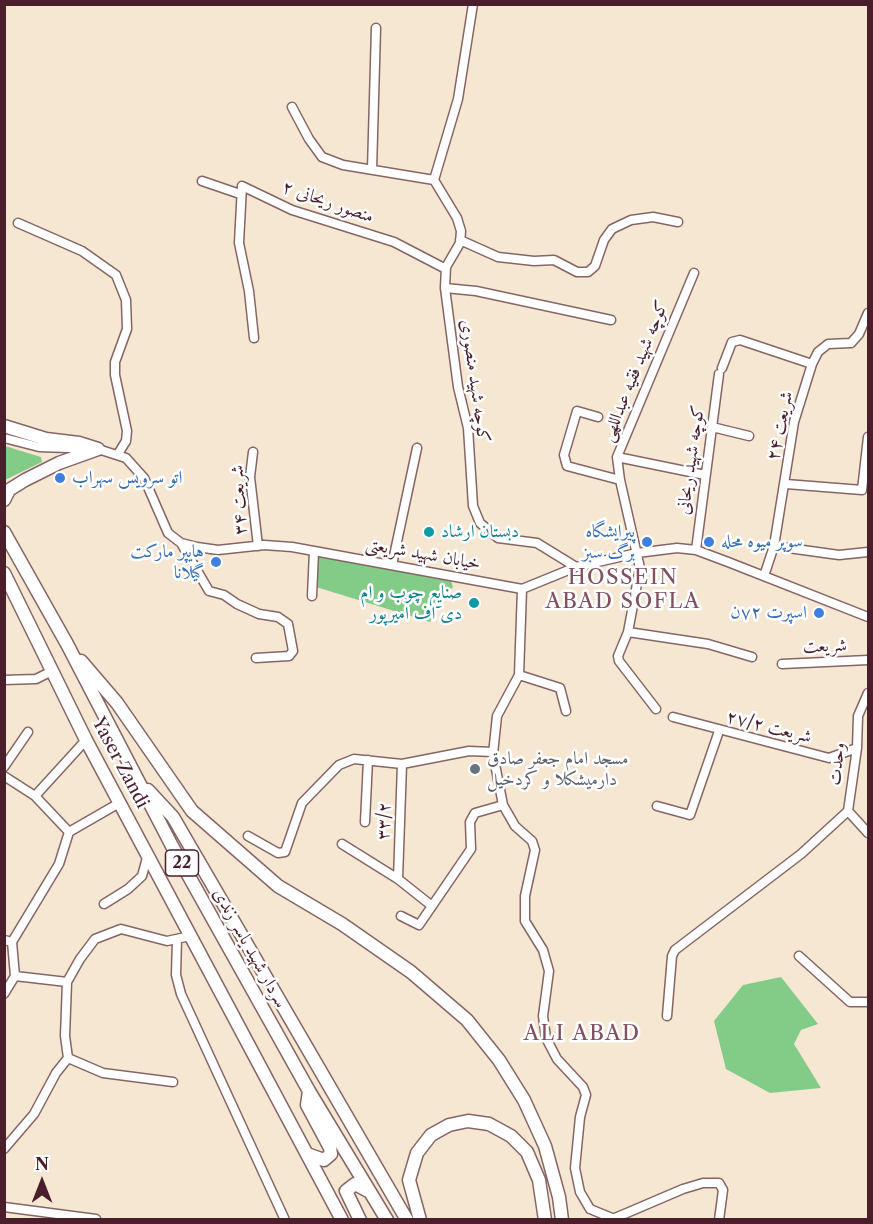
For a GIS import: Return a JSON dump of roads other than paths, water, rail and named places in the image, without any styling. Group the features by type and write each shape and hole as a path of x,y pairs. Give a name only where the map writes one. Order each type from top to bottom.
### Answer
{"highway":[{"path":"4,426 46,439 80,443 98,448"},
{"path":"4,500 9,490 25,480 59,463 98,448"},
{"name":"سردار شهید یاسر زندی","path":"4,532 67,645 135,776 309,1091 387,1220"},
{"name":"Yaser Zandi","path":"4,573 86,740 307,1154"},
{"path":"67,645 117,703 192,811 278,886 362,938 429,986 467,1020 500,1060 524,1100 545,1146 559,1197 562,1220"},
{"path":"135,776 173,817 407,1220"},
{"path":"307,1154 324,1160 331,1154 307,1105 309,1091"},
{"path":"420,1220 409,1180 417,1153 431,1135 449,1125 468,1121 489,1124 511,1136 527,1152 539,1180 545,1220"},
{"name":"22","path":"307,1154 340,1220"},
{"path":"360,1220 346,1195 348,1188 360,1185 373,1196"}],"street":[{"path":"434,180 458,99 473,4"},
{"path":"372,170 376,28"},
{"path":"292,107 309,139 322,157 343,165 434,180 458,218 460,240 498,257 534,261 554,260 577,272 588,272 595,266 604,240 612,229 631,220 653,217 678,222"},
{"path":"202,181 240,194 239,243 249,291 254,338"},
{"name":"منصور ریحانی ۲","path":"240,194 242,186 292,210 394,242 446,269"},
{"path":"18,223 82,251 116,275 126,300 127,329 115,362 115,375 127,431 126,441 118,454"},
{"name":"کوچه شهید منصوری","path":"460,240 446,269 446,288 458,387 468,428 473,506 480,523 498,538 537,543 576,567"},
{"name":"کوچه شهید فقیه عبداللهی","path":"656,709 619,661 618,656 628,632 640,568 617,457 694,273"},
{"path":"446,288 476,291 611,320"},
{"name":"شریعت ۲۴","path":"764,576 774,546 786,484 794,422 812,364 818,352 828,344 851,343 859,334 868,313"},
{"name":"کوچه شهید ریحانی","path":"696,550 721,371 732,342 740,340 812,364"},
{"path":"598,417 577,411 564,455 567,466 620,480"},
{"path":"712,427 749,436"},
{"path":"786,484 862,490 868,437"},
{"path":"4,438 39,447 98,448 118,454 135,466 152,493 162,523 181,543 209,591 224,595 259,614 278,617 288,624 293,651 289,656 256,658"},
{"path":"392,565 417,448"},
{"name":"شریعت ۳۴","path":"253,452 250,477 258,546"},
{"path":"617,457 705,475"},
{"name":"خیابان شهید شریعتی","path":"181,543 218,550 258,546 314,551 522,590"},
{"path":"774,546 839,555 868,552"},
{"path":"719,1220 723,1190 719,1183 703,1183 683,1189 616,1219 590,1209 580,1192 575,1168 580,1117 586,1095 584,1087 557,1059 546,1038 543,1016 549,971 543,950 525,921 525,896 535,850 532,841 515,826 503,805 493,752 496,716 519,675 522,590 576,567 637,553 677,548 696,550 868,618"},
{"path":"312,596 314,551"},
{"path":"628,632 708,644 752,657"},
{"name":"شریعت","path":"782,664 868,660"},
{"path":"4,680 36,679 52,671"},
{"path":"519,675 560,688 566,711"},
{"name":"وحدت","path":"868,693 858,716 857,748 848,811 868,833"},
{"name":"شریعت ۲۷/۲","path":"673,717 719,731 829,758 857,748"},
{"path":"657,806 690,815 719,731"},
{"path":"4,767 28,732"},
{"path":"35,796 86,740"},
{"path":"248,836 278,853 285,852 302,803 339,765 354,759 402,764 469,751 493,752"},
{"path":"366,822 368,760"},
{"name":"۳۳/۲","path":"398,879 402,764"},
{"path":"4,776 35,796 69,832"},
{"path":"4,994 11,973 8,941 59,864 69,832 121,802"},
{"path":"401,916 419,925 471,849 470,822 475,813 503,805"},
{"path":"667,1016 672,956 675,950 801,854 848,811"},
{"path":"342,844 398,879 432,906"},
{"path":"105,904 142,876 148,853"},
{"path":"4,1149 34,1114 56,1073 68,1058 65,1036 67,982 95,939 121,929 167,940 190,936"},
{"path":"177,939 176,975 181,994 285,1220"},
{"path":"799,956 850,1002 868,1002"},
{"path":"11,973 67,982"},
{"path":"68,1058 103,1073 173,1082"},
{"path":"4,1206 96,1219"}],"place":[{"name":"اتو سرویس سهراب","path":"60,478"},
{"name":"دبستان ارشاد","path":"429,532"},
{"name":"پیرایشگاه برگ سبز","path":"647,542"},
{"name":"سوپر میوه محله","path":"709,542"},
{"name":"هایپر مارکت گیلانا","path":"216,562"},
{"name":"صنایع چوب و ام دی اف امیرپور","path":"474,603"},
{"name":"اسپرت ۷۲ن","path":"819,613"},
{"name":"مسجد امام جعفر صادق دارمیشکلا و کردخیل","path":"475,769"}],"district":[{"name":"HOSSEIN ABAD SOFLA","path":"623,590"},
{"name":"ALI ABAD","path":"582,1034"}]}
